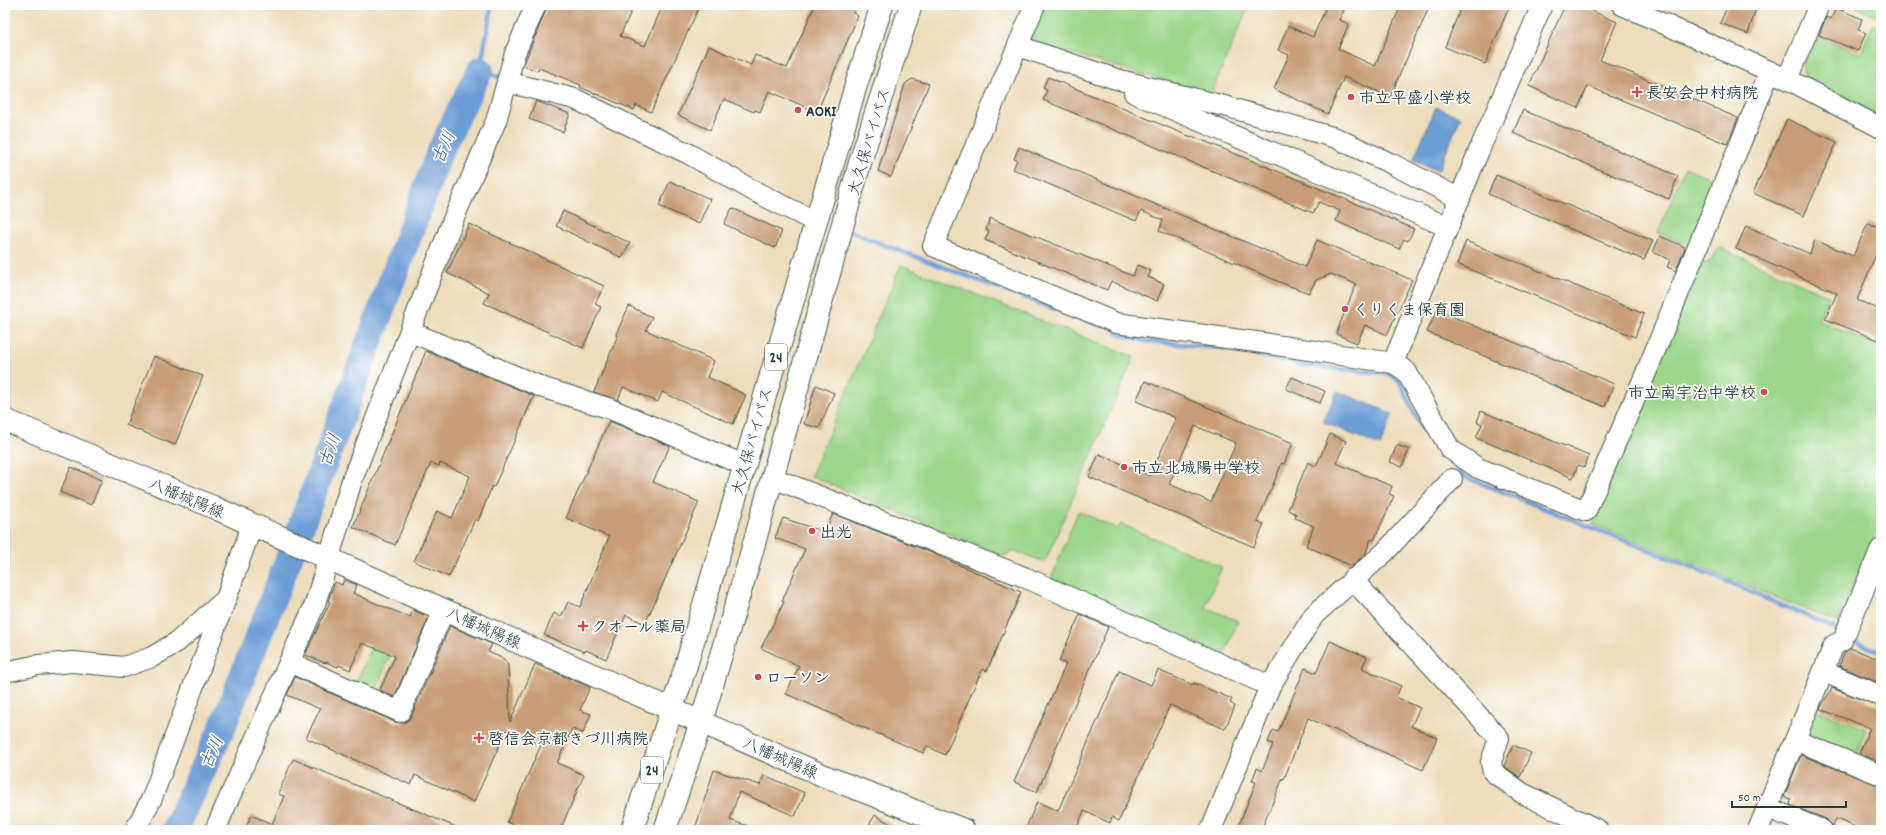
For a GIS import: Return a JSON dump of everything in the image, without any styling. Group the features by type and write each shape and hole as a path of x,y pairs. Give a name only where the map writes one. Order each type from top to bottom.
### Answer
{"main road":[{"name":"大久保バイパス","path":"632,830 673,710 856,85 882,5"},
{"name":"大久保バイパス","path":"665,830 701,722 773,478 861,159 911,5"},
{"name":"八幡城陽線","path":"5,420 213,506 444,610 829,778 964,830"}],"street":[{"path":"215,830 315,604 324,557 352,480 411,332 453,220 496,121 516,53 536,5"},
{"path":"1035,5 933,246 1116,322 1263,342 1392,363 1406,371 1450,449 1478,468 1586,511 1779,75 1819,5"},
{"path":"1392,363 1542,5"},
{"path":"1622,5 1779,75 1881,128"},
{"path":"1018,46 1116,78 1228,107 1336,138 1392,164 1460,199"},
{"path":"1116,78 1126,90 1448,227"},
{"path":"507,82 574,99 689,154 754,191 816,222"},
{"path":"411,332 544,388 608,408 744,465"},
{"path":"773,478 1024,578 1270,686"},
{"path":"1210,830 1270,686 1314,615 1385,552 1452,479"},
{"path":"135,830 152,798 226,599 257,527"},
{"path":"1758,830 1834,645 1844,637 1881,550"},
{"path":"1352,580 1499,738 1491,762 1493,772 1522,793 1598,830"},
{"path":"5,672 38,665 73,662 124,667 152,657 177,642 226,599"},
{"path":"289,662 400,712 444,610"},
{"path":"1824,672 1881,696"},
{"path":"1795,740 1881,775"},
{"path":"1768,808 1822,830"}],"green space":[{"path":"1044,5 1249,5 1211,94 1028,41"},
{"path":"1852,5 1881,5 1881,19"},
{"path":"1873,24 1881,28 1881,117 1807,80 1802,65 1815,35 1860,54"},
{"path":"1685,167 1711,178 1715,189 1691,246 1658,233"},
{"name":"市立南宇治中学校","path":"1718,247 1829,296 1818,320 1881,347 1881,520 1837,622 1593,524 1699,264 1710,262"},
{"path":"901,265 1134,357 1045,562 1015,551 1003,556 811,476"},
{"path":"1078,511 1118,529 1121,524 1222,567 1205,607 1238,621 1224,656 1051,579"},
{"path":"371,647 390,655 374,694 355,686"},
{"path":"1817,710 1866,729 1856,755 1807,735"}],"water":[{"path":"1436,107 1461,117 1438,171 1413,160"},
{"path":"1337,391 1393,414 1380,446 1323,422"}],"building":[{"path":"548,5 634,5 620,36 645,46 663,5 700,5 651,112 636,105 634,110 580,87 581,85 539,68 538,71 523,66"},
{"path":"815,5 855,5 853,13 858,16 817,112 769,91 760,112 755,110 754,112 724,99 710,130 678,115 709,46 751,65 755,55 787,68"},
{"path":"1327,5 1346,5 1339,20 1349,24 1338,49 1375,66 1401,5 1430,5 1390,97 1344,77 1328,114 1274,89 1289,55 1278,50 1288,26 1313,37"},
{"path":"1462,5 1510,5 1485,64 1445,47"},
{"path":"1565,5 1578,5 1617,22 1600,60 1738,118 1727,144 1588,86 1578,108 1529,86"},
{"path":"1728,5 1757,5 1748,34 1720,23"},
{"path":"1836,8 1862,19 1858,30 1866,33 1858,51 1819,35 1826,17 1831,19"},
{"path":"1048,77 1414,229 1408,241 1404,239 1399,249 1336,221 1340,211 1319,202 1313,213 1043,100 1047,90 1043,88"},
{"path":"912,79 929,84 891,177 878,171 905,84"},
{"path":"536,101 570,114 563,132 529,119"},
{"path":"1523,110 1678,176 1669,199 1513,133"},
{"path":"1787,119 1837,142 1804,216 1753,193"},
{"path":"1019,147 1305,267 1317,240 1412,280 1387,335 1365,325 1357,343 1336,334 1356,284 1331,274 1316,280 1309,293 1287,285 1159,231 1163,220 1141,211 1136,221 1013,169 1017,160 1014,159"},
{"path":"1496,175 1653,241 1644,260 1488,194"},
{"path":"670,181 710,199 699,224 659,206"},
{"path":"732,208 782,231 775,248 724,224"},
{"path":"563,211 630,243 622,258 556,226"},
{"path":"990,218 1133,276 1137,265 1151,271 1148,277 1164,284 1157,301 1111,281 1107,290 985,240 989,231 986,230"},
{"path":"1868,223 1881,228 1881,253 1877,252 1857,300 1881,310 1881,341 1825,319 1837,293 1736,249 1746,226 1810,254 1815,240 1853,256"},
{"path":"469,224 604,286 595,304 601,307 583,348 484,303 489,293 447,273"},
{"path":"1660,236 1685,247 1676,271 1667,267 1670,260 1653,252"},
{"path":"1466,241 1644,314 1635,337 1457,264"},
{"path":"629,306 652,317 646,330 714,361 707,377 746,395 733,424 662,392 658,402 623,387 618,400 594,392 618,335 616,334"},
{"path":"1437,310 1614,384 1605,407 1427,332"},
{"path":"426,351 534,396 494,487 492,486 478,521 475,519 449,577 414,561 437,511 452,518 470,476 440,463 439,466 431,463 395,545 353,527"},
{"path":"154,356 203,376 175,445 126,425"},
{"path":"1292,377 1325,391 1320,403 1286,389"},
{"path":"1145,381 1293,443 1284,464 1282,463 1257,522 1264,524 1254,547 1089,477 1099,454 1150,476 1176,418 1136,401","holes":["1195,426 1236,443 1211,502 1169,484"]},
{"path":"816,385 834,393 819,428 804,424"},
{"path":"1481,411 1589,456 1584,467 1578,465 1573,478 1476,438 1482,424 1477,422"},
{"path":"609,421 670,446 653,482 699,502 645,624 626,615 606,659 544,635 554,613 561,617 568,602 580,607 609,537 566,518"},
{"path":"1330,434 1346,441 1336,463 1392,486 1389,494 1394,496 1374,540 1371,539 1365,555 1352,566 1306,546 1314,526 1295,518 1296,514 1288,510 1308,462 1316,466"},
{"path":"1397,445 1409,450 1402,467 1390,462"},
{"path":"71,467 102,480 91,505 60,492"},
{"path":"833,514 925,550 1021,592 987,671 982,669 945,755 927,746 923,753 786,694 799,666 761,648 784,602 782,601 805,549 775,538 783,518 825,532"},
{"path":"344,580 357,585 353,593 382,606 410,617 413,610 429,617 394,697 380,690 395,656 362,643 350,670 339,665 338,667 326,662 325,663 305,655 330,602 328,601 335,582 342,585"},
{"path":"1080,614 1108,627 1037,792 1014,782 1066,664 1059,661"},
{"path":"450,626 492,644 488,652 504,659 508,665 510,722 535,664 590,687 580,710 591,714 583,733 572,729 557,763 584,775 560,830 526,830 507,822 541,745 506,730 474,802 415,775 411,785 306,738 320,709 287,695 295,677 395,722 402,723 411,717"},
{"path":"1330,641 1367,657 1362,668 1401,686 1396,697 1420,708 1411,726 1437,738 1423,770 1308,718 1284,779 1283,778 1261,830 1237,830 1256,782 1252,781 1257,768 1262,771 1273,744 1268,742 1273,730 1278,732 1305,668 1316,673"},
{"path":"1850,648 1881,660 1881,684 1839,666 1845,652"},
{"path":"1158,670 1232,699 1230,703 1235,706 1225,729 1170,705 1119,821 1112,817 1110,823 1084,811 1076,830 1025,830 1037,802 1058,811 1119,671 1151,685"},
{"path":"1832,688 1881,707 1881,755 1878,761 1859,753 1870,728 1820,709"},
{"path":"1513,745 1531,753 1520,777 1504,766"},
{"path":"1801,755 1881,786 1881,807 1877,816 1881,817 1881,830 1863,830 1836,819 1833,826 1826,819 1790,805 1791,799 1784,797"},
{"path":"293,759 463,830 245,830 251,815 272,824 284,796 278,794"},
{"path":"714,770 760,785 764,775 805,793 795,816 739,792 730,820 754,828 754,830 707,830 696,826"},
{"path":"875,815 901,830 866,830"}],"waterway":[{"path":"492,5 480,70 503,78"},
{"name":"古川","path":"175,830 222,728 288,561 440,151 480,70"},
{"path":"847,229 869,239 1099,326"},
{"path":"1117,333 1146,341 1234,349 1307,366 1387,373 1399,380 1421,428 1440,449"},
{"path":"1449,459 1465,477 1711,575 1837,629 1839,633"},
{"path":"1847,638 1881,652"}],"place":[{"name":"長安会中村病院","path":"1637,92"},
{"name":"市立平盛小学校","path":"1351,97"},
{"name":"AOKI","path":"798,110"},
{"name":"くりくま保育園","path":"1345,309"},
{"name":"市立南宇治中学校","path":"1764,392"},
{"name":"市立北城陽中学校","path":"1124,467"},
{"name":"出光","path":"812,531"},
{"name":"クオール薬局","path":"583,626"},
{"name":"ローソン","path":"758,677"},
{"name":"啓信会京都きづ川病院","path":"479,738"}]}
